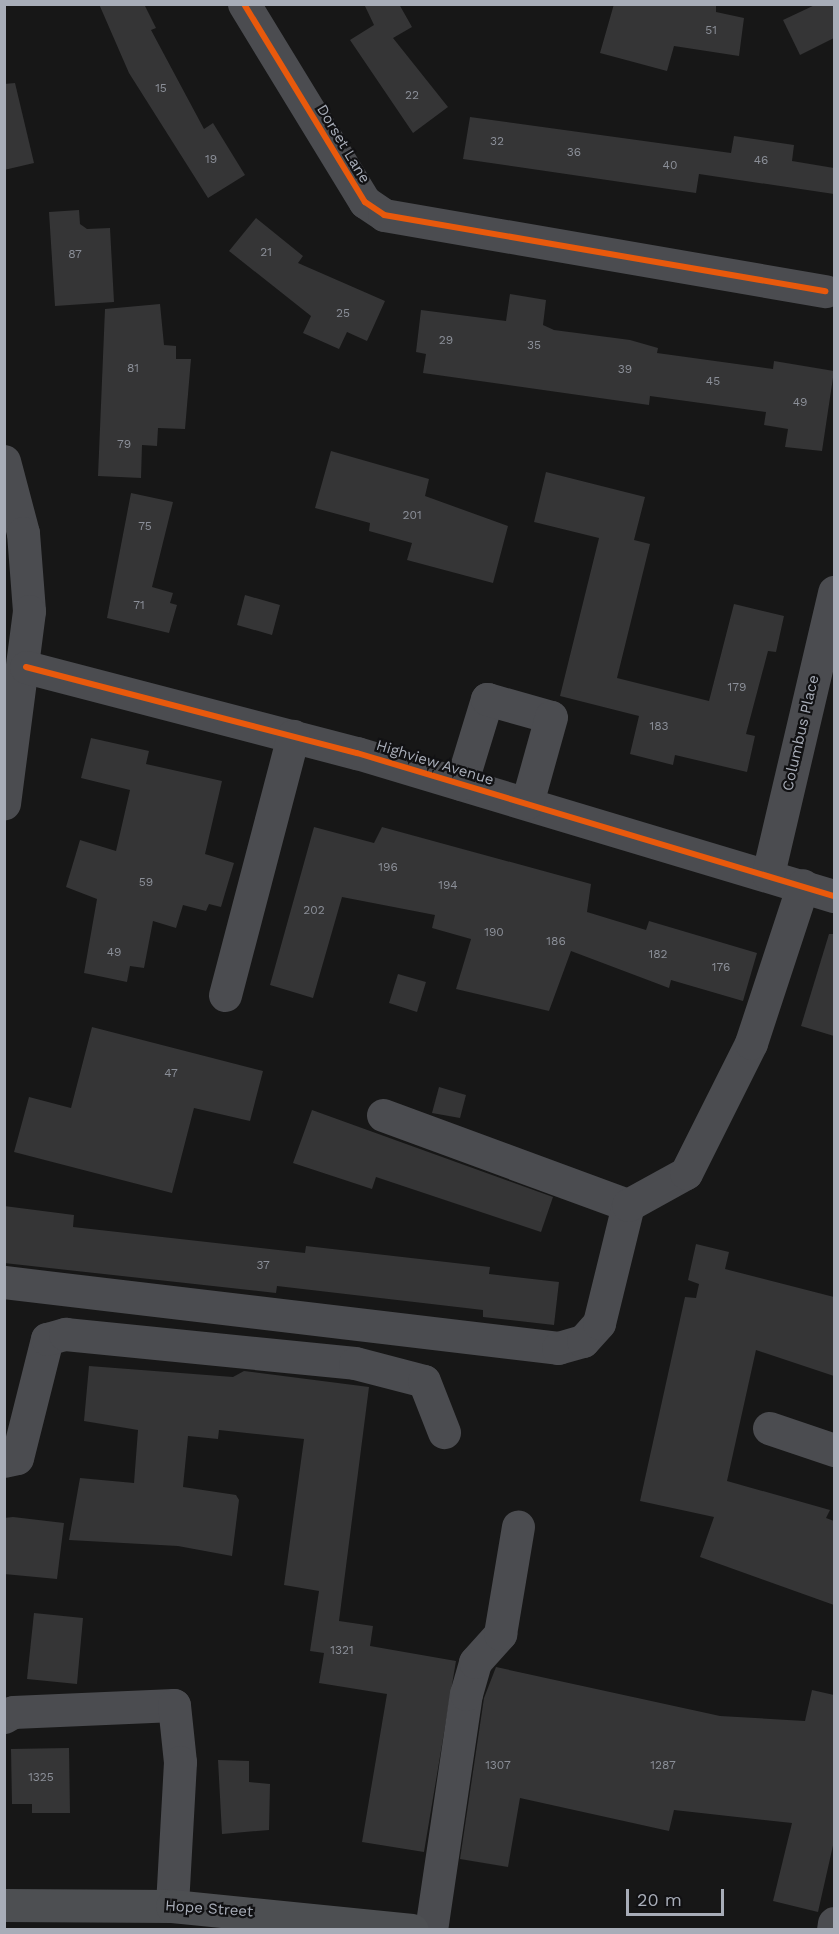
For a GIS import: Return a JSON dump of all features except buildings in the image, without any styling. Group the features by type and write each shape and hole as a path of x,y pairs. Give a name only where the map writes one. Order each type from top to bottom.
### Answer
{"main road":[{"name":"Hope Street","path":"4,1905 172,1906 412,1929"}],"street":[{"name":"Dorset Lane","path":"244,4 365,202 384,214 825,291"},
{"path":"4,461 24,544 26,667 4,802"},
{"name":"Columbus Place","path":"768,874 834,592"},
{"name":"Highview Avenue","path":"26,667 293,736 768,874 834,896"},
{"path":"461,784 487,699 551,717 527,803"},
{"path":"225,995 293,736"},
{"path":"4,1282 558,1348 583,1341 599,1323 628,1205 686,1173 751,1043 803,885"},
{"path":"383,1115 628,1205"},
{"path":"4,1461 17,1458 46,1339 65,1334 356,1363 424,1381 444,1432"},
{"path":"769,1428 834,1450"},
{"path":"431,1929 466,1694 475,1662 500,1634 518,1526"},
{"path":"4,1717 13,1712 174,1705 180,1762 172,1906"},
{"path":"833,1929 834,1923"}],"cycle path":[{"path":"244,4 365,202 384,215 825,291"},
{"path":"26,667 357,753 834,896"}]}
